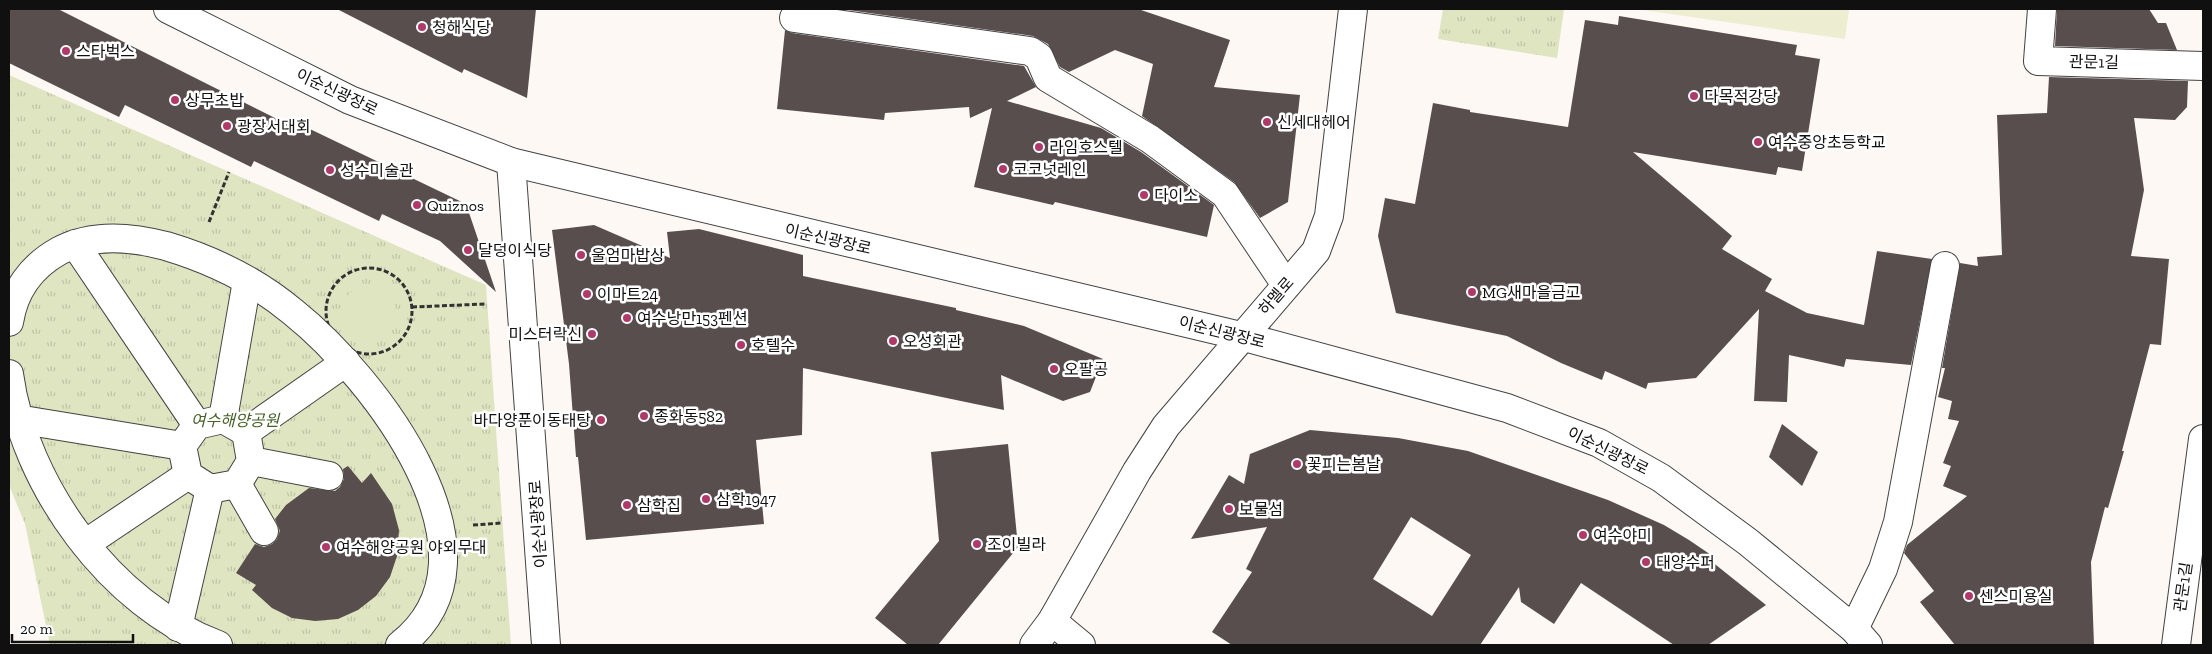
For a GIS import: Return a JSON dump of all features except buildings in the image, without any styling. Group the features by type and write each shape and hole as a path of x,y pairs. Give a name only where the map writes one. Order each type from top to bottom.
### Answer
{"street":[{"name":"이순신광장로","path":"168,9 350,100 512,162 1241,336 1507,408 1599,444 1661,478 1748,542 1861,637"},
{"name":"하멜로","path":"1034,645 1052,621 1137,471 1166,426 1241,336 1316,251 1329,216 1353,9"},
{"name":"관문1길","path":"2042,9 2038,61 2203,66"},
{"path":"794,18 1030,51 1039,57 1048,78 1150,139 1225,194 1286,285"},
{"name":"이순신광장로","path":"512,162 546,645"},
{"path":"9,322 14,301 32,270 48,257 75,244 102,239 124,238 156,244 222,266 292,310 329,344 368,387 404,440 418,466 440,528 444,566 440,588 430,614 414,634 400,645"},
{"path":"75,244 190,436 199,482 178,627"},
{"path":"1861,637 1898,522 1945,266"},
{"path":"247,281 234,426 244,473 264,531"},
{"path":"17,419 190,436 234,426 346,362"},
{"path":"9,374 17,419 28,452 65,516 85,544 140,600 178,627 218,645"},
{"name":"관문1길","path":"2176,645 2203,439"},
{"path":"85,544 199,482 244,473 329,476"},
{"path":"1052,621 1081,645"}],"path":[{"path":"196,256 229,172"},
{"path":"368,268 383,270 396,277 406,287 412,307 409,329 401,341 389,350 376,355 361,354 348,349 337,341 329,329 325,315 327,300 332,287 342,277 354,270 368,268"},
{"path":"412,307 522,302"},
{"path":"440,528 538,522"}],"green space":[{"path":"1443,9 1564,9 1557,58 1438,39"},
{"path":"1636,9 1849,9 1845,39"},
{"name":"여수해양공원","path":"9,75 486,285 511,645 50,645 25,524 9,485"},
{"path":"369,285 379,287 388,293 394,302 396,312 394,322 388,331 379,337 369,339 359,337 350,331 344,322 342,312 344,302 350,293 359,287"}],"place":[{"name":"청해식당","path":"422,27"},
{"name":"스타벅스","path":"66,51"},
{"name":"다목적강당","path":"1694,96"},
{"name":"상무초밥","path":"175,100"},
{"name":"신세대헤어","path":"1267,122"},
{"name":"광장서대회","path":"227,126"},
{"name":"여수중앙초등학교","path":"1758,142"},
{"name":"라임호스텔","path":"1039,147"},
{"name":"코코넛레인","path":"1003,169"},
{"name":"성수미술관","path":"330,170"},
{"name":"다이소","path":"1144,195"},
{"name":"Quiznos","path":"417,205"},
{"name":"달덩이식당","path":"468,250"},
{"name":"울엄마밥상","path":"581,255"},
{"name":"MG새마을금고","path":"1472,292"},
{"name":"이마트24","path":"587,294"},
{"name":"여수낭만153펜션","path":"627,318"},
{"name":"미스터락신","path":"592,334"},
{"name":"오성회관","path":"893,341"},
{"name":"호텔수","path":"741,345"},
{"name":"오팔공","path":"1054,369"},
{"name":"종화동582","path":"644,416"},
{"name":"바다양푼이동태탕","path":"601,420"},
{"name":"꽃피는봄날","path":"1297,464"},
{"name":"삼학1947","path":"706,499"},
{"name":"삼학집","path":"627,505"},
{"name":"보물섬","path":"1229,509"},
{"name":"여수야미","path":"1583,535"},
{"name":"조이빌라","path":"977,544"},
{"name":"여수해양공원 야외무대","path":"326,547"},
{"name":"태양수퍼","path":"1646,562"},
{"name":"센스미용실","path":"1969,596"}]}
